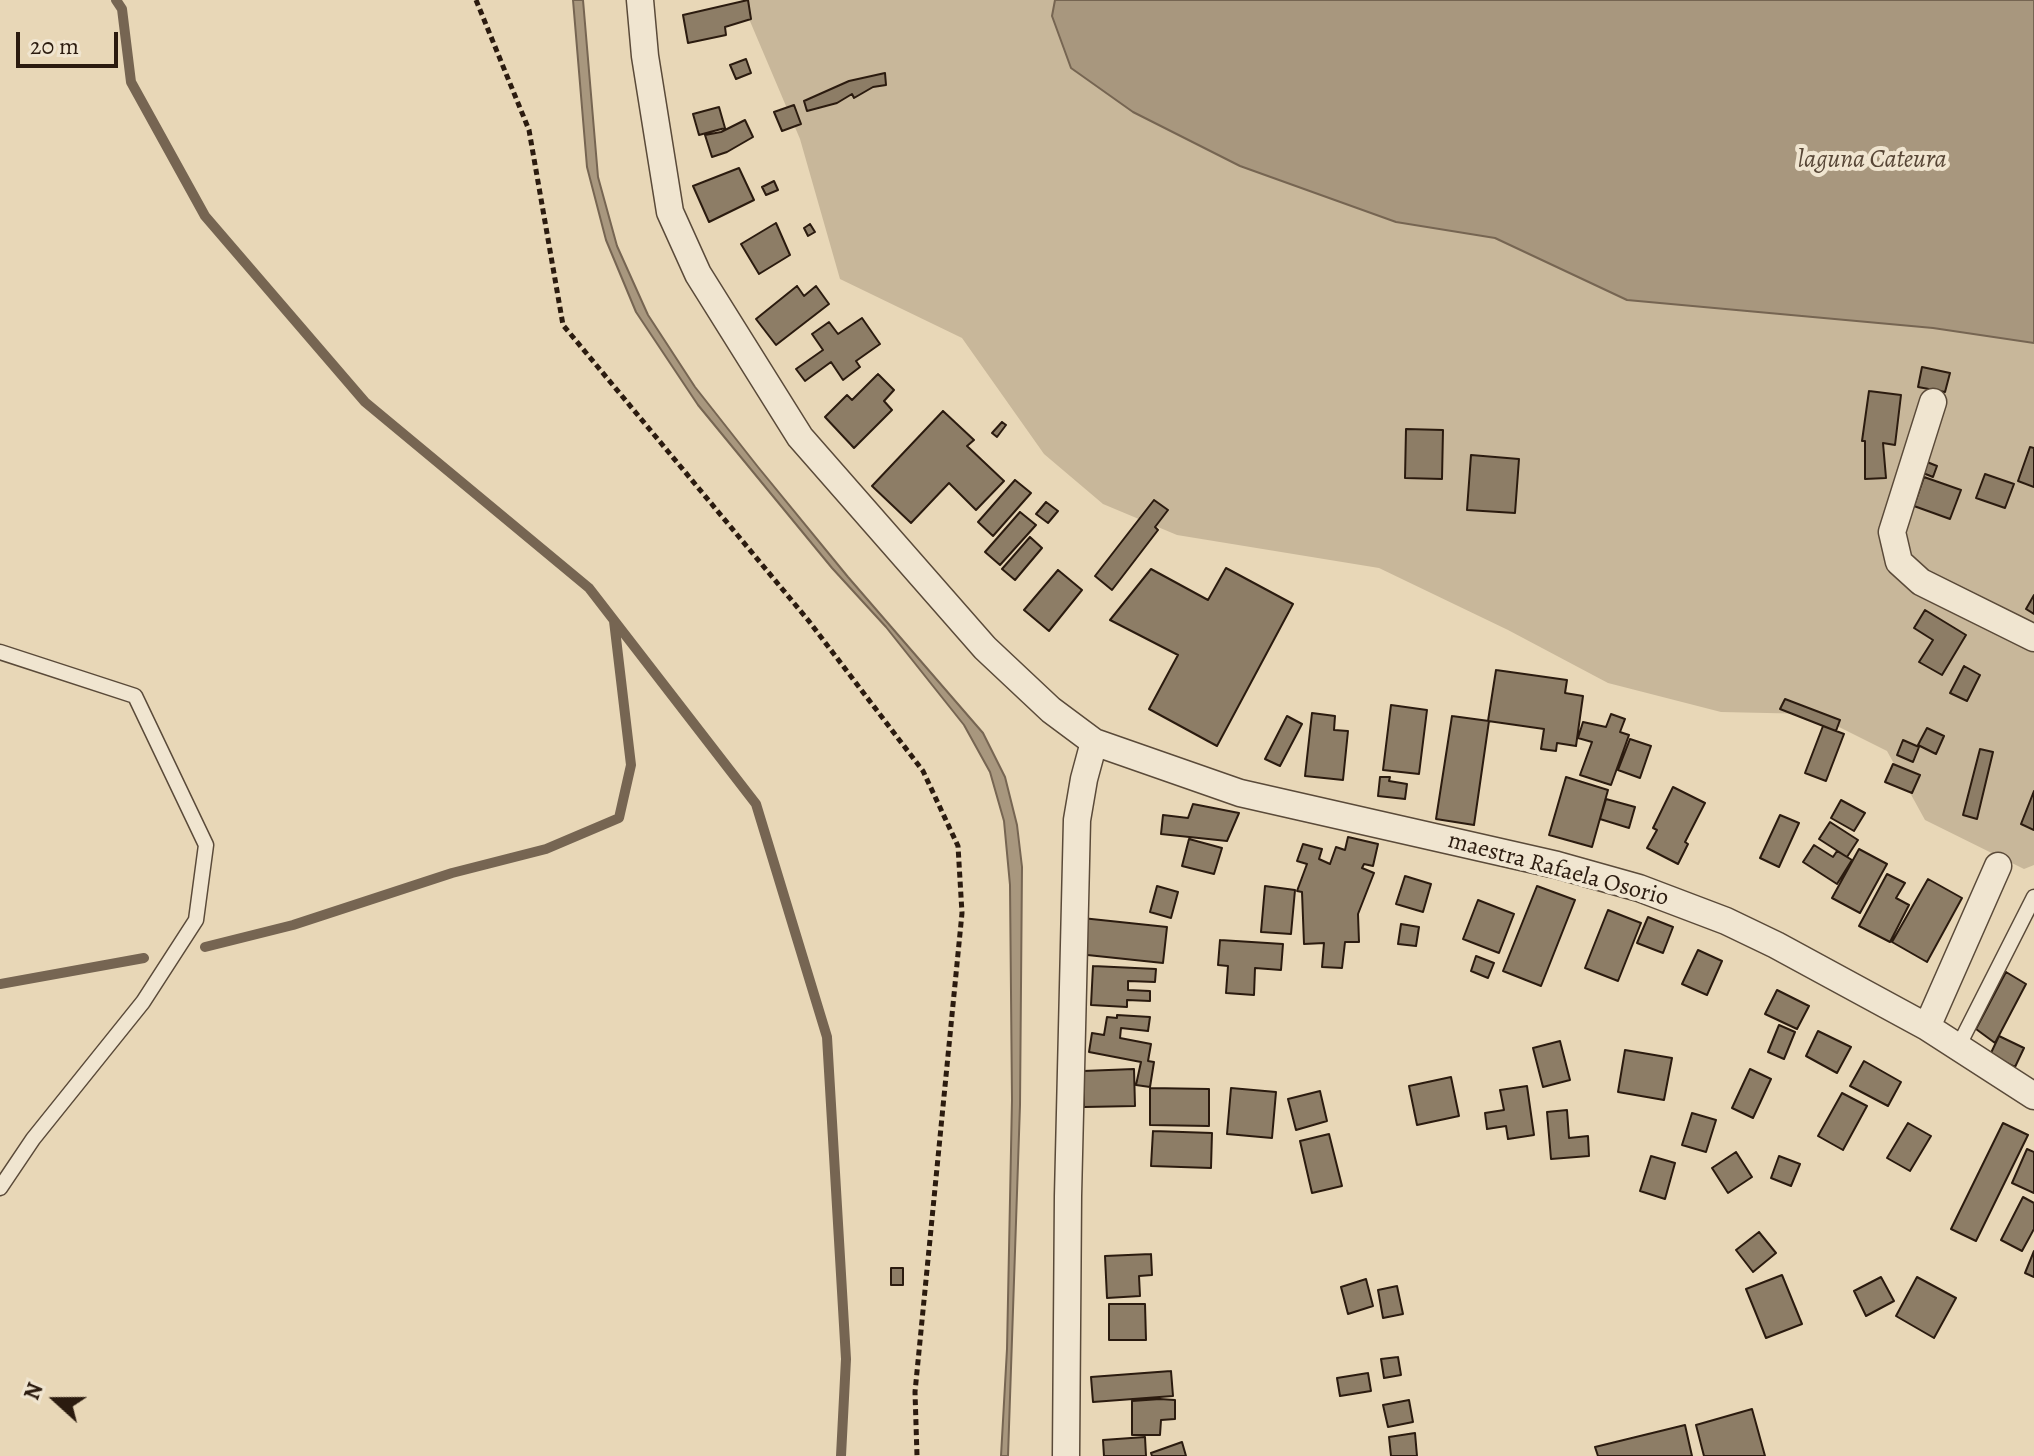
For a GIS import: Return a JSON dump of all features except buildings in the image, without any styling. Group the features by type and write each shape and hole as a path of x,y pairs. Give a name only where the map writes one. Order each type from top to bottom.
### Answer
{"street":[{"name":"maestra Rafaela Osorio","path":"640,0 645,56 670,212 698,274 800,437 985,648 1051,710 1094,742 1240,793 1557,865 1639,888 1726,921 1927,1027 2034,1096"},
{"path":"1933,402 1892,532 1899,562 1921,582 2034,638"},
{"path":"1066,1456 1068,1180 1077,820 1094,742"},
{"path":"1927,1027 1998,866"}],"lane":[{"path":"0,652 135,696 206,845 196,920 143,1002 33,1139 0,1188"},
{"path":"1958,1047 2034,897"}],"path":[{"path":"476,0 529,130 563,325 808,620 923,771 958,846 962,913 915,1392 917,1456"}],"shaded area":[{"path":"741,0 1055,0 1052,16 1133,112 1240,166 1396,222 1495,238 1627,300 1933,328 2034,343 2034,865 2024,869 1925,820 1887,751 1813,714 1721,712 1608,683 1508,630 1379,568 1177,535 1103,504 1044,454 962,338 840,279 800,139"}],"water":[{"path":"573,0 583,0 598,177 617,246 648,315 695,387 758,467 983,733 1005,777 1017,825 1022,867 1020,1105 1008,1456 1001,1456 1007,1349 1012,1100 1010,885 1004,821 990,772 964,725 886,627 832,568 698,405 636,312 606,240 587,167"},
{"name":"laguna Cateura","path":"1055,0 2034,0 2034,343 1933,328 1627,300 1495,238 1396,222 1240,166 1133,112 1071,68 1052,16"}],"waterway":[{"path":"116,0 122,9 131,82 205,216 365,402 589,588 756,804 827,1037 846,1359 841,1456"},
{"path":"205,947 293,925 452,873 546,849 619,818 631,765 614,621"},
{"path":"0,984 144,958"}]}
